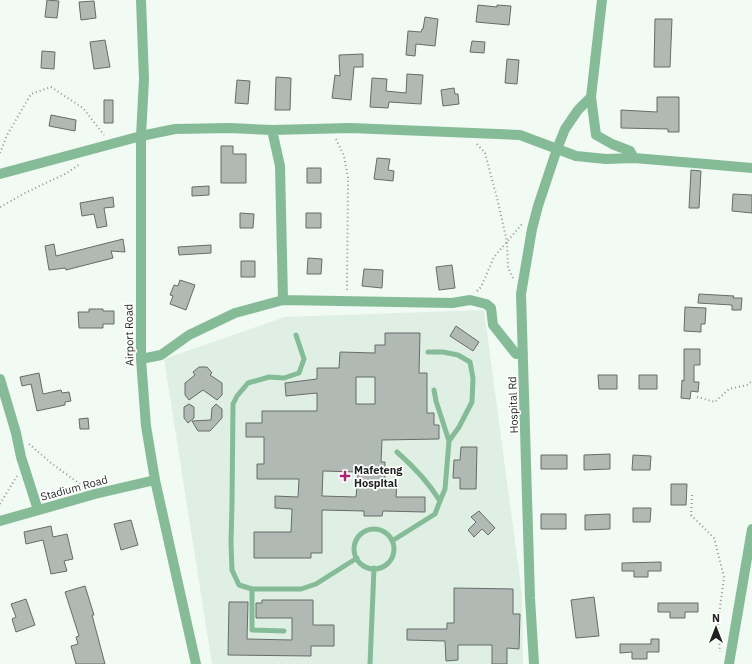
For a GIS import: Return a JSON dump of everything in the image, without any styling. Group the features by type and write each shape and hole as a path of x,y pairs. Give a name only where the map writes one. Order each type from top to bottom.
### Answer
{"street":[{"name":"Airport Road","path":"141,0 144,79 140,136 140,359 146,426 155,480 196,664"},
{"path":"602,0 591,97 596,135 612,144 630,151 634,158"},
{"name":"Hospital Rd","path":"534,664 530,598 522,294 532,229 557,149 565,129 573,116 591,97"},
{"path":"0,174 110,143 175,129 230,128 272,130 333,128 520,135 576,156 606,159 634,158 752,168"},
{"path":"272,130 280,166 283,300"},
{"path":"140,359 162,355 189,335 235,313 283,300 452,303 470,300 486,304 491,308 493,324 516,354 523,354"},
{"path":"1,384 16,433 21,457 38,510"},
{"name":"Stadium Road","path":"0,521 94,494 155,480"},
{"path":"730,662 752,529"}],"lane":[{"path":"296,335 304,359 299,373 284,378 269,378 248,383 237,396 233,404 232,570 239,585 252,589 301,589 316,584 357,558"},
{"path":"428,352 443,352 458,355 470,362 472,402 459,427 449,441"},
{"path":"392,541 435,514 445,488 449,441 434,390"},
{"path":"397,452 430,487 440,500"},
{"path":"374,529 382,531 388,535 392,541 394,549 392,556 388,563 381,567 366,567 360,563 357,558 354,549 356,541 366,530 374,529"},
{"path":"370,664 374,568"},
{"path":"252,589 252,630 284,631"}],"path":[{"path":"0,153 7,135 31,94 51,87 83,108 110,143"},
{"path":"333,128 344,156 348,178 348,302"},
{"path":"468,132 485,153 507,242 508,268 522,294"},
{"path":"0,207 67,173 86,160"},
{"path":"470,300 481,287 494,257 522,224"},
{"path":"697,397 715,402 729,389 747,385 752,381"},
{"path":"16,433 51,463 94,494"},
{"path":"0,504 20,470 21,457"},
{"path":"692,495 691,515 714,538 724,577 718,622 719,651 730,662"}],"shaded area":[{"name":"Mafeteng Hospital","path":"484,310 522,594 523,664 212,664 164,359 285,317"}],"building":[{"path":"47,0 59,1 57,18 45,17"},
{"path":"94,1 96,18 81,20 79,2"},
{"path":"478,5 497,7 497,5 511,6 509,25 476,22"},
{"path":"425,17 438,19 435,46 416,44 415,56 406,55 408,31 421,32"},
{"path":"655,19 672,19 670,67 654,67"},
{"path":"105,40 110,67 94,69 90,42"},
{"path":"472,41 485,42 484,53 470,52"},
{"path":"42,51 55,52 54,69 41,68"},
{"path":"363,54 363,67 354,67 351,100 332,98 335,75 340,76 339,55"},
{"path":"507,59 519,60 517,84 505,83"},
{"path":"407,74 423,75 421,104 389,102 388,108 370,107 372,78 387,79 386,91 406,93"},
{"path":"276,77 291,78 290,110 275,110"},
{"path":"237,80 250,81 248,104 235,103"},
{"path":"454,88 455,94 458,94 459,104 443,106 441,90"},
{"path":"657,97 679,97 679,132 668,132 668,129 621,128 621,110 657,112"},
{"path":"104,100 113,100 113,123 104,123"},
{"path":"51,115 76,120 75,131 49,126"},
{"path":"221,146 233,146 233,154 246,154 246,183 221,183"},
{"path":"377,158 390,159 388,170 394,171 393,181 374,179"},
{"path":"307,168 321,168 321,183 307,183"},
{"path":"691,170 701,171 699,208 689,208"},
{"path":"209,186 209,195 192,196 192,187"},
{"path":"733,194 752,195 752,213 732,211"},
{"path":"113,197 114,207 104,208 107,226 97,228 94,214 82,216 80,203"},
{"path":"240,213 254,214 253,228 240,228"},
{"path":"306,213 321,213 321,228 306,228"},
{"path":"123,239 125,252 111,251 113,258 66,270 65,268 49,270 45,246 54,244 56,256"},
{"path":"211,245 211,253 179,255 178,247"},
{"path":"308,258 322,259 321,274 307,274"},
{"path":"241,261 255,261 255,277 241,277"},
{"path":"452,265 455,288 439,290 436,267"},
{"path":"364,269 383,270 382,288 362,286"},
{"path":"180,280 195,285 186,310 170,304 173,296 170,295 174,285 178,286"},
{"path":"699,294 734,296 733,298 742,298 741,310 732,310 732,305 698,303"},
{"path":"685,307 706,308 705,324 701,324 701,332 684,331"},
{"path":"89,309 114,311 114,324 103,324 103,328 79,328 78,312 89,312"},
{"path":"456,326 479,342 473,351 450,336"},
{"path":"385,333 420,333 419,373 427,373 427,413 434,413 434,425 439,425 439,439 382,440 381,462 385,462 385,480 397,481 396,497 425,497 425,512 383,511 382,516 364,516 364,511 322,510 322,553 311,553 311,558 254,558 254,532 291,532 292,509 275,508 275,496 298,497 299,479 257,479 257,464 264,464 264,437 246,437 246,423 262,423 262,411 317,411 317,393 286,396 285,383 317,379 317,368 339,368 340,352 375,353 375,345 385,345","holes":["356,377 375,377 375,404 356,404","323,471 358,472 356,497 322,496"]},
{"path":"684,349 700,349 700,365 694,365 694,382 699,382 698,392 691,391 690,399 681,398 682,380 684,381"},
{"path":"199,367 207,367 212,373 210,375 222,383 222,395 217,400 203,390 189,400 185,395 185,383 195,375 193,372"},
{"path":"39,373 43,394 61,390 62,393 69,392 71,401 65,402 65,405 37,411 31,384 22,386 20,377"},
{"path":"598,375 617,375 617,389 599,389"},
{"path":"639,375 657,375 657,389 639,389"},
{"path":"189,404 194,407 194,418 188,423 184,418 184,407"},
{"path":"216,404 222,409 222,418 210,431 198,431 192,421 211,420 212,408"},
{"path":"88,418 89,429 80,429 79,419"},
{"path":"461,447 477,447 476,489 460,489 460,478 453,478 454,460 460,460"},
{"path":"610,454 610,469 584,470 584,455"},
{"path":"541,455 567,455 567,469 541,469"},
{"path":"633,455 651,456 650,470 632,470"},
{"path":"671,484 687,484 686,505 671,505"},
{"path":"633,508 651,508 650,522 633,522"},
{"path":"479,511 495,528 488,535 482,529 474,537 468,530 476,522 471,517"},
{"path":"541,514 566,514 566,529 541,529"},
{"path":"610,514 610,529 585,530 585,515"},
{"path":"131,520 138,545 121,550 114,524"},
{"path":"51,526 53,537 67,534 73,559 64,561 67,571 51,574 43,540 26,544 24,532"},
{"path":"661,562 661,571 648,571 648,577 634,577 634,571 622,571 622,563"},
{"path":"85,586 94,615 92,615 105,664 76,664 71,646 78,644 76,637 79,636 65,592"},
{"path":"454,588 513,589 513,614 520,614 519,649 507,648 507,664 492,664 492,645 458,645 458,660 446,661 445,641 407,640 407,629 447,629 447,623 454,623"},
{"path":"594,597 599,636 576,638 571,600"},
{"path":"26,599 35,625 16,632 12,619 16,617 11,604"},
{"path":"262,600 313,600 313,625 334,625 334,646 311,646 311,656 228,655 229,602 248,602 247,639 292,640 292,618 256,618 256,603 262,603"},
{"path":"658,603 698,603 698,612 685,612 685,618 670,618 670,612 658,612"},
{"path":"651,639 659,639 659,652 647,652 647,659 632,659 632,652 620,653 620,644 651,644"}],"place":[{"name":"Mafeteng Hospital","path":"345,476"}]}
